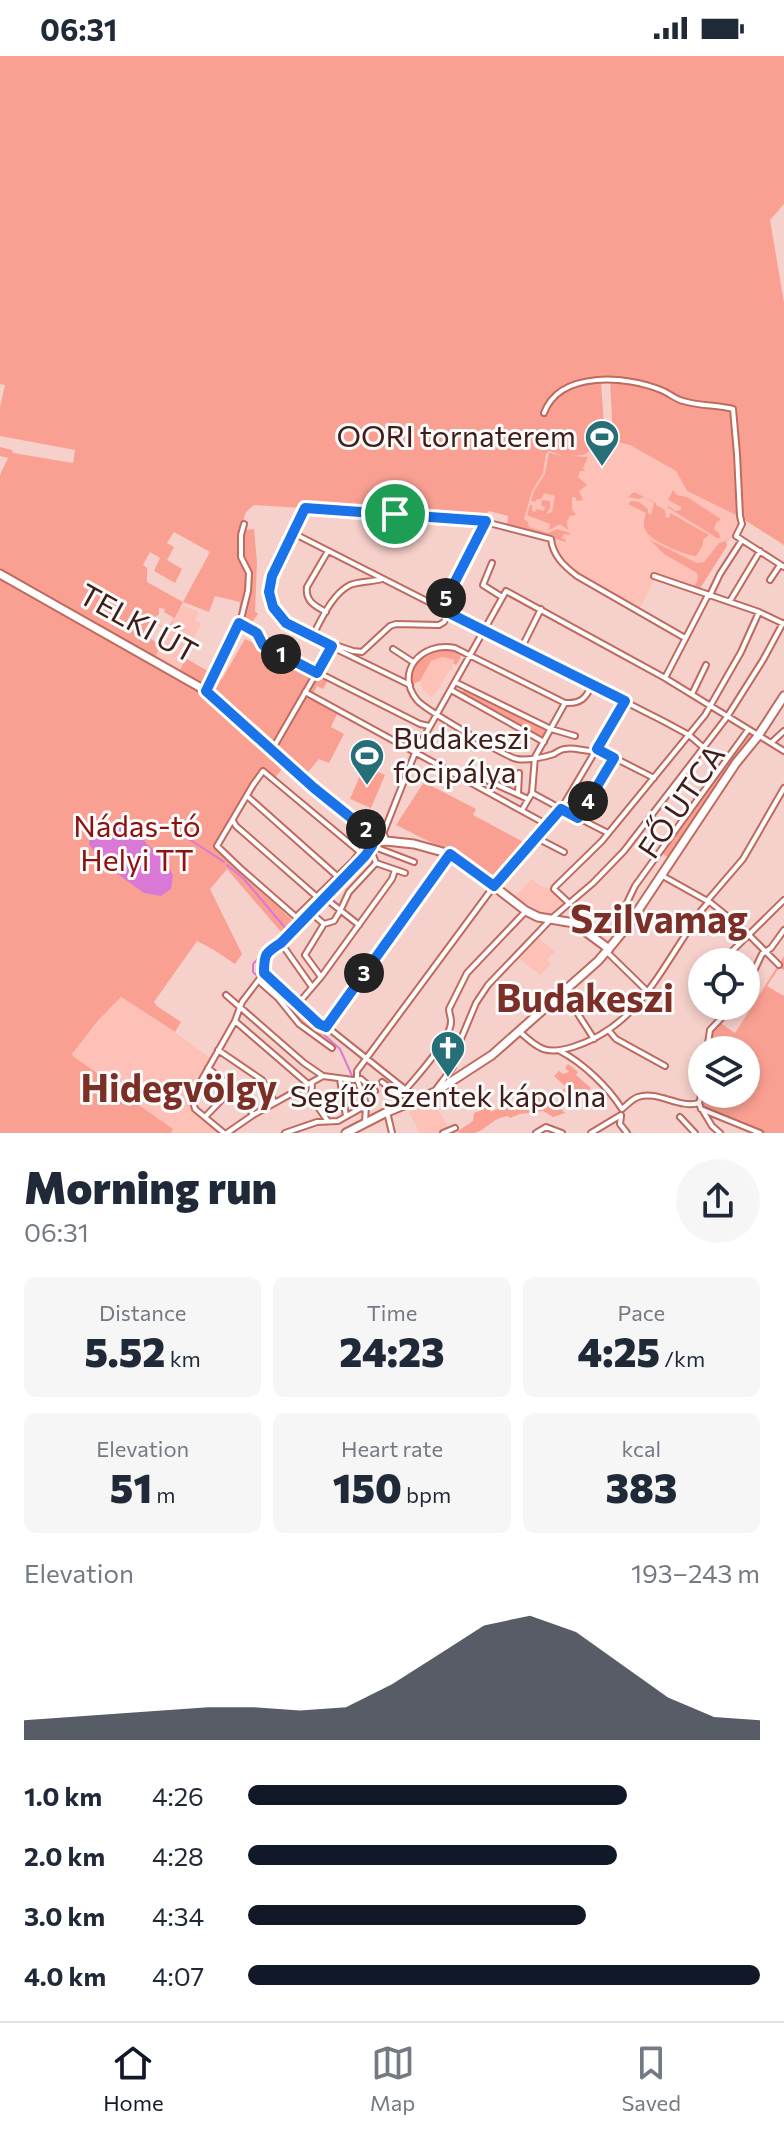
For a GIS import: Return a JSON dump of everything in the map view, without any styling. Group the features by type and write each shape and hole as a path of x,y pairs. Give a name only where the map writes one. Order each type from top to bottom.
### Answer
{"main road":[{"name":"TELKI ÚT","path":"0,574 206,691 353,820 378,838"},
{"name":"FŐ UTCA","path":"349,1132 435,1092 485,1060 608,950 629,924 784,696"},
{"path":"378,838 450,854 526,911 538,917 574,923 608,950"}],"street":[{"path":"544,413 549,402 565,389 581,383 618,378 661,389 683,401 733,409 742,524 736,536 782,566 770,580"},
{"path":"410,685 293,628 273,607 269,592 272,576 305,508 486,521 551,539 551,545 562,564 577,576 685,638"},
{"path":"441,609 486,521"},
{"path":"206,691 239,623 250,584 248,567 241,557 244,524"},
{"path":"293,533 625,701 689,735 704,748"},
{"path":"665,678 720,574 742,540"},
{"path":"326,612 312,604 306,593 328,551"},
{"path":"729,602 760,551"},
{"path":"492,563 483,585 502,597"},
{"path":"435,1092 453,1067 476,1003 488,985 552,918 624,851 727,717 784,624 759,612 654,576"},
{"path":"312,637 326,612 348,587 382,579"},
{"path":"305,955 324,924 334,921 349,892 376,863 378,838 415,753 506,591 665,678 784,751"},
{"path":"521,649 541,609"},
{"path":"332,646 362,652 390,626 403,623 439,625 449,612"},
{"path":"570,904 555,887 594,851 705,715 741,652 759,612"},
{"path":"239,623 257,633 263,645 429,726"},
{"path":"272,750 332,646"},
{"path":"592,685 584,700 565,703 455,648 441,646 424,651 413,662 410,685 417,700 436,714 516,759 546,756 564,749 594,752 614,758 654,778"},
{"path":"393,649 413,662"},
{"path":"692,694 706,665"},
{"path":"455,682 551,729 575,736"},
{"path":"451,690 544,742"},
{"path":"305,692 546,824"},
{"path":"365,1123 366,1100 357,1072 494,886 546,824 625,701"},
{"path":"522,810 532,793 535,757 565,703"},
{"name":"FŐ UTCA","path":"615,928 635,886 748,730"},
{"path":"771,743 784,731"},
{"path":"578,818 614,758"},
{"path":"323,1076 226,1133 194,1108 192,1097 235,1021 242,1002 261,978 265,957 325,898 340,876 360,852 263,771 217,846 295,917 298,916 340,876 378,838"},
{"path":"462,779 467,771 529,800"},
{"path":"518,794 519,773"},
{"path":"519,1031 543,1050 560,1051 610,1031 648,992 707,902 743,859 784,788"},
{"path":"532,793 608,833"},
{"path":"247,796 340,876"},
{"path":"233,818 236,826 317,897"},
{"path":"535,837 564,852"},
{"path":"378,838 414,862"},
{"path":"326,1027 450,854"},
{"path":"376,863 405,873"},
{"path":"297,1005 359,925 392,879 395,870"},
{"path":"661,875 707,902 749,935 779,965"},
{"path":"325,898 359,925"},
{"path":"736,948 784,900"},
{"path":"399,1107 400,1096 438,1051 448,1033 451,1020 449,1009 467,973 526,911"},
{"path":"310,912 324,924"},
{"path":"760,961 784,930"},
{"path":"281,943 312,987"},
{"path":"608,950 648,992"},
{"path":"305,955 321,977"},
{"path":"291,956 305,955"},
{"path":"261,978 406,1090"},
{"path":"261,978 299,1024 332,1048"},
{"path":"226,995 323,1076 364,1080 375,1091"},
{"path":"578,1014 594,1039"},
{"path":"235,1021 310,1083 311,1097 327,1120"},
{"path":"610,1031 616,1039 665,1066"},
{"path":"218,1050 262,1080 275,1102"},
{"path":"560,1051 588,1072 614,1098 621,1112 620,1124 627,1133"},
{"path":"205,1117 233,1088 208,1068"},
{"path":"340,1079 346,1116"},
{"path":"382,1082 400,1096"},
{"path":"241,1093 253,1115"},
{"path":"591,1133 637,1098 647,1096 688,1105"},
{"path":"285,1133 305,1125 337,1121 361,1108 366,1109"},
{"path":"701,1108 716,1132"},
{"path":"704,1108 760,1133"},
{"path":"387,1112 392,1133"},
{"path":"680,1117 695,1133"},
{"path":"536,1133 546,1127 562,1133"},
{"path":"443,1133 455,1128"}],"shaded area":[{"path":"610,440 630,445 676,471 687,491 740,517 734,533 696,590 656,576 639,610 563,564 554,539 521,531 548,451 563,456 583,455"},
{"path":"183,605 199,612 195,620 201,624 179,671 155,658"},
{"path":"442,657 454,661 452,670 449,670 432,697 422,689 420,678 431,661"},
{"path":"91,824 134,826 166,862 173,875 171,889 161,896 144,893 105,865 89,845"},
{"path":"532,879 567,902 549,916 540,915 512,899"},
{"path":"536,936 555,952 547,960 551,964 540,975 516,956"},
{"path":"121,997 210,1058 191,1094 190,1104 223,1133 171,1133 172,1129 73,1057 74,1050"},
{"path":"433,1101 450,1130 420,1133 409,1112"}],"green space":[{"name":"Nádas-tó Helyi TT","path":"0,56 784,56 784,204 770,220 784,303 784,545 740,517 687,491 676,471 630,445 610,440 583,455 571,456 588,457 583,468 585,471 580,471 578,477 587,485 579,491 583,500 577,501 572,497 572,509 576,515 570,516 567,521 568,530 560,524 549,530 550,524 527,515 530,505 532,511 544,511 542,500 550,501 546,514 552,512 555,496 544,493 541,499 531,501 545,474 549,453 563,456 549,451 546,454 543,473 532,491 524,519 529,527 548,533 557,529 570,533 562,538 566,542 507,527 508,516 489,511 481,519 254,505 246,513 244,522 245,530 254,529 257,562 255,611 258,614 250,625 238,620 240,602 215,596 209,612 183,602 152,663 205,695 179,673 185,658 222,679 245,639 260,643 328,680 323,689 317,686 311,697 338,712 331,727 344,734 329,763 319,759 302,779 285,765 275,778 265,770 261,771 215,846 294,922 282,933 227,869 210,889 242,954 235,964 197,941 154,1002 181,1022 175,1032 121,997 72,1054 173,1129 171,1133 0,1133 0,475 8,458 0,456 0,447 13,453 73,463 75,450 0,436 0,407 5,385 0,384","holes":["610,381 613,438 610,439 604,425 601,382","174,532 210,552 183,602 147,582 147,568 143,565 150,552 160,558 154,571 175,583 182,569 167,560 174,547 167,543","159,608 165,609 164,612 174,618 159,644 151,639 157,624 165,629 153,619 159,614"]},
{"path":"673,490 721,519 714,529 720,538 667,507 681,510 668,500"},
{"path":"634,492 644,497 628,497"},
{"path":"644,497 656,503 665,510 666,518 670,517 670,513 709,535 703,540 696,556 670,548 647,533 644,525 646,513 628,504 631,501 639,502 651,515 654,503"},
{"path":"650,540 697,563 704,562 719,543 726,541 727,546 699,590 693,588 698,580 697,573 664,554"},
{"path":"437,648 461,653 460,659 456,665 454,660 442,657 431,661 420,681 411,685 414,666 425,654"},
{"path":"465,688 549,730 543,740 461,694"},
{"path":"748,730 758,736 672,859 659,852"},
{"name":"Budakeszi focipálya","path":"364,766 385,775 371,808 350,799"},
{"path":"424,782 476,809 473,815 527,844 493,881 454,854 396,825"},
{"path":"784,956 784,970 779,968 767,986 784,996 784,1133 761,1133 702,1108 760,1108 760,1036 711,1036 711,1030 719,1022 735,1033 743,1020 760,1020 760,994"},
{"path":"263,975 268,975 317,1022 328,1028 320,1037 305,1027 259,981"},
{"path":"568,1064 591,1088 568,1108 560,1099 566,1087 554,1076 559,1071 563,1074 569,1072 565,1068"},
{"path":"543,1090 565,1113 553,1117 543,1111 508,1116 475,1133 458,1131 473,1121 474,1113 482,1110 480,1104 486,1101 491,1112 519,1096 524,1101"}],"waterway":[{"path":"155,821 224,862"},
{"path":"227,865 244,879 287,930 253,964 253,972 340,1049 353,1078"},
{"path":"355,1082 361,1096"},
{"path":"357,1133 362,1128"}],"place":[{"name":"OORI tornaterem","path":"602,468"},
{"name":"Budakeszi focipálya","path":"367,787"},
{"name":"Segítő Szentek kápolna","path":"448,1079"}],"district":[{"name":"Szilvamag","path":"659,920"},
{"name":"Budakeszi","path":"585,999"},
{"name":"Hidegvölgy","path":"179,1089"}],"route":[{"path":"305,508 395,514 486,521 441,609 625,701 597,749 614,758 578,818 561,809 494,886 450,854 326,1027 297,1005 264,973 264,958 365,856 375,837 314,788 206,691 239,623 257,633 263,645 317,673 332,646 286,623 270,600 272,576 305,508"}]}
